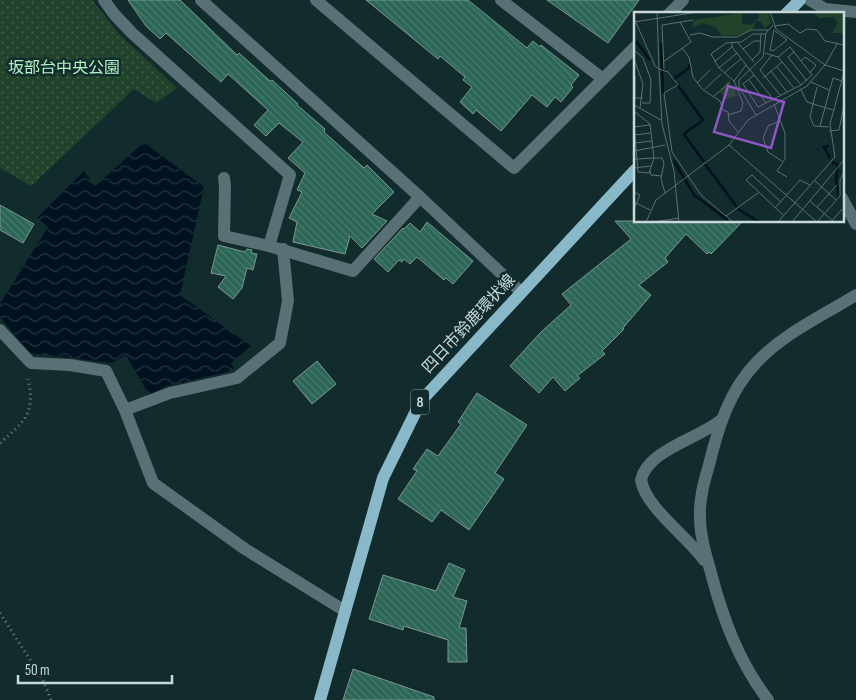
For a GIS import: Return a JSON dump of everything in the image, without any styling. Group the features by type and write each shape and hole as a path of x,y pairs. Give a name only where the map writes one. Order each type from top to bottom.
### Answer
{"main road":[{"path":"788,12 800,0"},
{"name":"四日市鈴鹿環状線","path":"320,700 383,478 421,401 634,171"}],"street":[{"path":"104,0 132,33 290,175 269,246"},
{"path":"201,0 420,197 521,292"},
{"path":"316,0 514,168 634,48"},
{"path":"500,0 603,79"},
{"path":"671,12 683,0"},
{"path":"810,0 825,9 856,12"},
{"path":"224,178 224,236 283,249 353,271 420,197"},
{"path":"844,202 856,224"},
{"path":"125,410 170,393 237,378 280,343 288,301 283,249"},
{"path":"768,700 746,668 735,647 709,568 701,531 700,508 706,475 721,420 732,396 755,364 784,338 856,295"},
{"path":"0,330 31,363 70,365 106,371 125,410 154,483 245,549 345,611"},
{"path":"709,568 696,549 670,524 653,503 641,480 648,466 655,459 671,448 706,431 721,420"}],"path":[{"path":"0,443 21,423 29,410 30,388 25,356"},
{"path":"0,613 42,678 51,700"}],"green space":[{"name":"坂部台中央公園","path":"0,0 92,0 120,35 177,88 156,103 134,89 31,186 0,168"}],"water":[{"path":"146,144 204,187 180,295 251,346 231,363 234,369 166,386 149,395 126,355 112,363 30,353 0,317 0,304 48,227 37,218 84,171 95,186 140,146"}],"building":[{"path":"128,0 180,0 237,55 239,53 270,81 272,80 325,129 324,132 364,168 367,165 394,192 372,214 387,221 362,248 350,236 345,254 293,242 297,222 289,218 302,192 297,190 305,173 288,158 303,142 279,123 266,136 254,125 268,110 228,74 221,82 166,33 160,39 146,26"},
{"path":"366,0 468,0 527,48 533,41 540,47 541,45 579,75 571,85 573,87 561,102 555,97 547,107 532,95 501,131 476,110 473,114 460,102 472,87 463,80 465,77 440,56 438,59"},
{"path":"547,0 639,0 608,43"},
{"path":"0,205 34,224 23,243 0,230"},
{"path":"615,221 742,222 711,254 709,252 707,254 686,234 665,258 668,262 639,285 651,295 624,329 602,351 605,354 577,376 580,378 565,391 553,377 539,393 510,366 541,332 571,305 562,294 631,239"},
{"path":"427,222 473,261 453,284 446,278 444,280 417,257 410,264 404,259 402,262 399,260 388,272 374,259 410,223 420,232"},
{"path":"218,245 245,252 247,249 252,250 251,253 257,254 253,270 247,268 242,288 233,299 218,287 226,276 211,273"},
{"path":"317,361 336,384 312,404 293,381"},
{"path":"477,393 527,425 495,473 504,479 469,530 441,510 432,522 398,499 417,471 413,469 427,449 438,456 461,424 458,422"},
{"path":"449,563 465,570 453,597 467,601 459,628 466,628 467,662 448,662 448,640 404,626 403,630 369,619 383,575 436,591"},
{"path":"353,669 434,697 434,700 343,700"}]}
